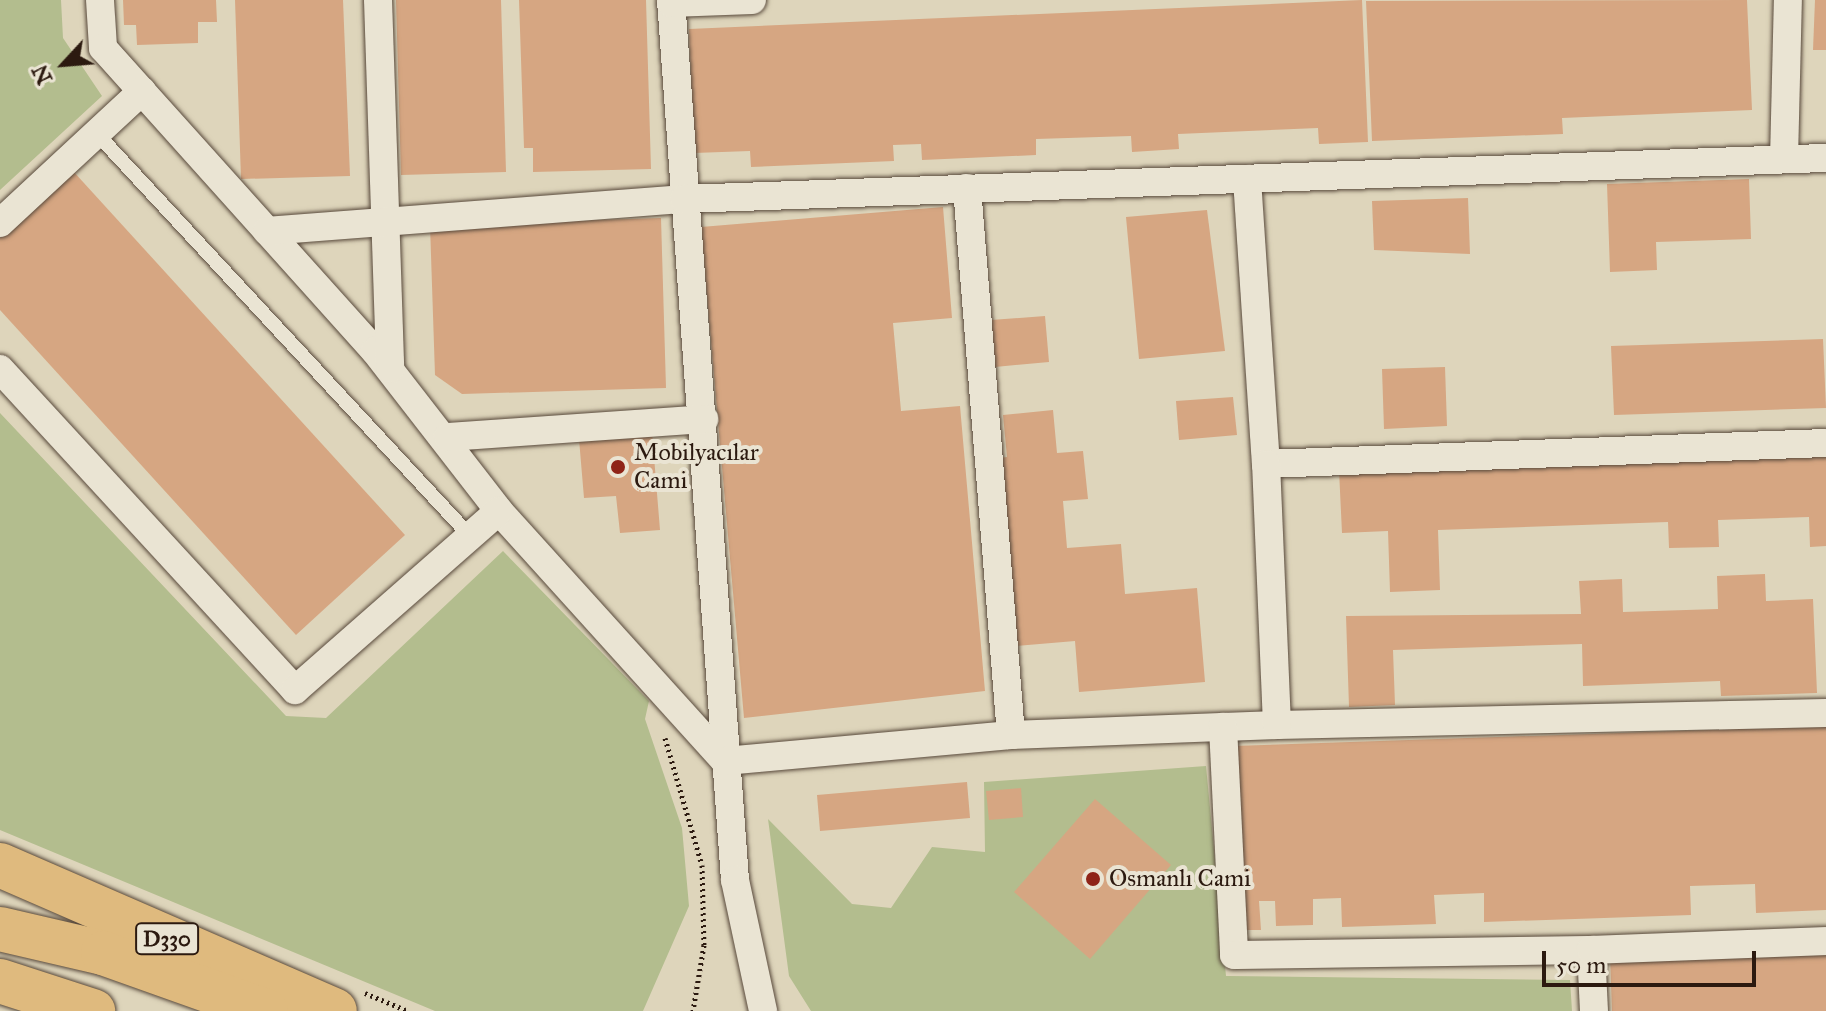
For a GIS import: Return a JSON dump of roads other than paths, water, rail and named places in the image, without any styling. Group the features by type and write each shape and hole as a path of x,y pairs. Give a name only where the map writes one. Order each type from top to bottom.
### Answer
{"highway":[{"name":"D330","path":"0,865 335,1011"},
{"path":"0,929 103,953 266,1011"},
{"path":"0,981 93,1011"}],"street":[{"path":"100,0 103,48 390,369 448,437 499,511 725,761"},
{"path":"378,0 388,221 390,369"},
{"path":"752,0 671,1 684,199 704,419 725,761 742,930 763,1011"},
{"path":"1784,159 1788,0"},
{"path":"0,223 99,136 142,91"},
{"path":"267,231 684,199 1826,158"},
{"path":"1247,179 1266,464 1277,725"},
{"path":"967,188 1011,735"},
{"path":"0,369 295,690 499,511"},
{"path":"448,437 704,419"},
{"path":"1266,464 1826,443"},
{"path":"725,761 1011,735 1277,725 1826,713"},
{"path":"1223,727 1234,955 1591,950 1826,941"},
{"path":"1591,950 1594,1011"}],"lane":[{"path":"99,136 471,537"}],"place":[{"name":"Mobilyacılar Cami","path":"618,467"},
{"name":"Osmanlı Cami","path":"1093,879"}]}
